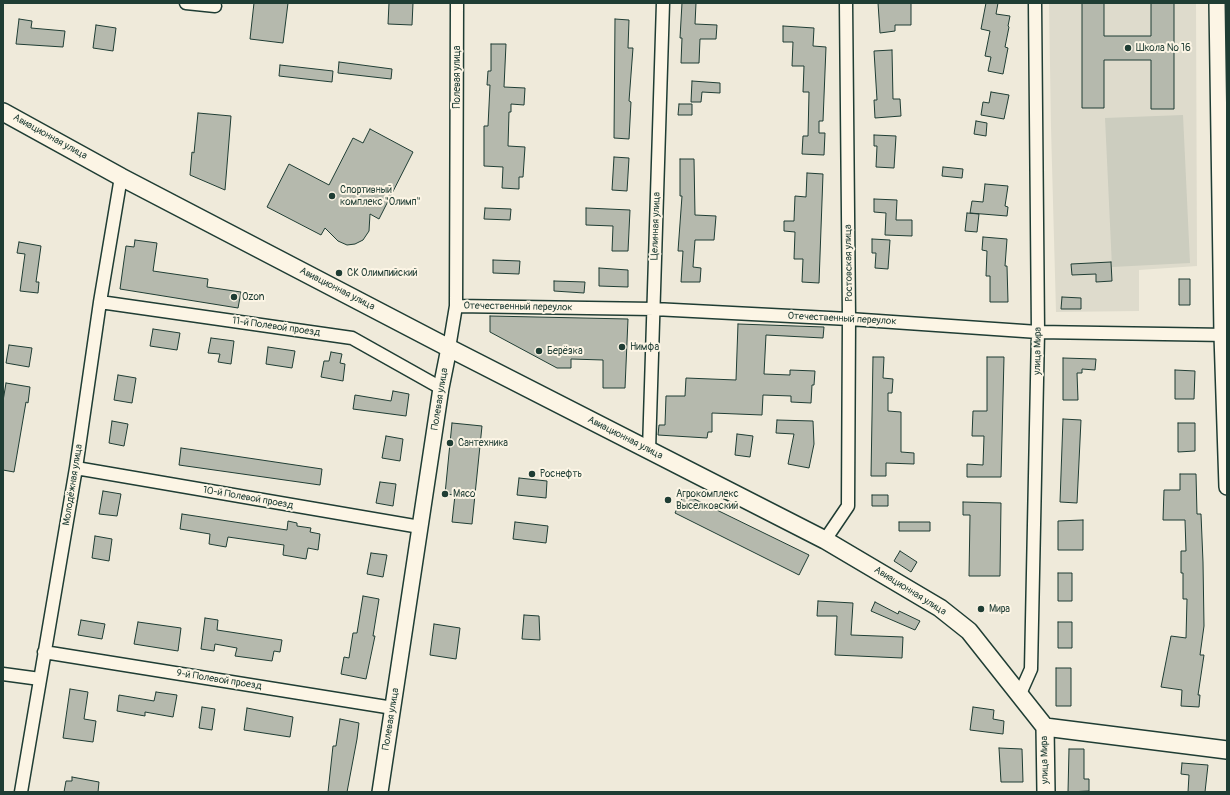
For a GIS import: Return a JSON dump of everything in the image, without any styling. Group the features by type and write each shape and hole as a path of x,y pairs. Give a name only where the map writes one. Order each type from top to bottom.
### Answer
{"main road":[{"name":"Авиационная улица","path":"3,112 121,177 448,348 825,540 940,608 969,631 1045,727"},
{"path":"1045,727 1227,750"},
{"name":"улица Мира","path":"1045,727 1046,792"}],"street":[{"path":"186,3 215,6"},
{"name":"Полевая улица","path":"380,792 441,388 456,306 457,3"},
{"name":"Целинная улица","path":"649,450 663,3"},
{"name":"Ростовская улица","path":"825,540 848,506 849,319 846,3"},
{"name":"улица Мира","path":"1019,696 1031,669 1038,332 1035,3"},
{"path":"1217,3 1227,487"},
{"name":"Молодёжная улица","path":"21,792 76,468 100,302 121,177"},
{"name":"11-й Полевой проезд","path":"100,302 352,338 441,388"},
{"name":"Отечественный переулок","path":"456,306 654,309 849,319 1038,332 1224,335"},
{"name":"10-й Полевой проезд","path":"76,468 420,527"},
{"name":"9-й Полевой проезд","path":"44,652 393,708"},
{"path":"3,674 40,679"}],"shaded area":[{"path":"1049,3 1196,3 1197,266 1139,270 1139,311 1056,312"},
{"path":"1183,115 1190,263 1112,267 1105,118"}],"building":[{"path":"254,3 288,3 283,43 250,39"},
{"path":"389,3 413,3 412,25 388,24"},
{"path":"682,3 696,3 695,24 717,25 716,39 700,39 699,63 681,63 682,38 680,38"},
{"path":"878,3 911,3 911,25 895,25 895,31 880,33"},
{"path":"986,3 998,3 996,14 1010,16 1005,47 1008,48 1003,74 988,71 991,57 985,56 990,31 981,29"},
{"name":"Школа № 16","path":"1082,3 1104,3 1104,36 1151,36 1151,3 1174,3 1174,109 1151,109 1151,60 1104,60 1104,108 1082,108"},
{"path":"19,19 32,21 31,28 65,31 63,47 16,44"},
{"path":"615,19 629,20 628,48 633,48 629,101 631,102 629,139 614,138"},
{"path":"96,25 116,28 113,51 93,48"},
{"path":"783,26 814,28 813,46 826,47 823,121 819,121 819,133 825,133 824,155 802,154 803,136 808,136 809,92 803,92 804,66 792,66 793,42 783,42"},
{"path":"491,44 506,44 504,87 525,88 524,105 511,104 511,112 509,112 508,146 525,147 523,177 519,177 519,189 502,188 503,167 484,166 484,126 488,126 490,85 487,85 488,71 491,71"},
{"path":"892,50 893,99 900,99 901,116 875,118 874,100 877,100 874,51"},
{"path":"339,62 392,69 391,79 338,73"},
{"path":"280,65 333,71 332,82 279,76"},
{"path":"692,81 720,83 720,93 702,92 701,102 691,102"},
{"path":"991,92 1009,95 1004,119 981,115 983,102 989,103"},
{"path":"679,104 692,104 692,115 678,115"},
{"path":"198,113 231,116 225,190 190,175"},
{"path":"976,121 987,123 986,136 974,134"},
{"name":"Спортивный комплекс \"Олимп\"","path":"370,129 413,152 379,219 370,214 369,231 363,240 355,244 347,245 338,241 325,228 321,235 267,207 289,164 329,185 353,138 363,143"},
{"path":"874,135 896,136 894,168 876,167 877,146 874,146"},
{"path":"614,157 629,158 627,191 612,190"},
{"path":"680,159 694,159 695,215 716,216 714,240 695,240 693,267 701,268 700,282 681,282 683,251 678,251 682,196 680,196"},
{"path":"943,167 963,169 962,178 942,176"},
{"path":"807,173 823,174 819,283 802,282 803,259 794,259 795,232 784,231 784,221 794,221 795,196 806,197"},
{"path":"985,184 1008,186 1005,206 1008,207 1007,216 970,213 972,201 983,202"},
{"path":"874,199 897,200 896,220 912,220 912,236 885,235 886,213 874,212"},
{"path":"485,208 511,209 510,220 484,219"},
{"path":"586,208 630,210 628,251 612,251 613,226 586,225"},
{"path":"967,213 979,214 977,232 965,231"},
{"path":"983,237 1007,239 1005,266 1007,266 1008,302 990,302 990,276 986,276 987,251 982,250"},
{"path":"872,239 890,240 888,269 875,268 876,253 872,253"},
{"path":"135,240 157,243 153,271 208,279 207,287 241,292 238,308 120,289 126,246 134,247"},
{"path":"19,242 41,246 36,282 39,282 38,293 20,291 25,254 17,253"},
{"path":"493,260 520,261 519,274 493,273"},
{"path":"1111,262 1112,281 1096,282 1096,274 1072,275 1071,264"},
{"path":"599,268 628,270 628,287 599,286"},
{"path":"1179,279 1190,279 1190,305 1179,305"},
{"path":"554,281 585,282 584,293 554,291"},
{"path":"1062,297 1081,298 1081,309 1061,309"},
{"path":"490,316 628,319 625,388 603,388 603,360 571,359 571,368 557,368 490,332"},
{"path":"738,324 824,327 823,338 766,335 764,374 790,375 790,370 815,371 814,385 812,385 811,403 791,402 791,396 763,395 762,415 712,413 712,432 708,432 707,438 658,435 659,425 665,425 666,396 685,396 686,378 736,380"},
{"path":"153,329 180,333 177,350 150,346"},
{"path":"211,338 234,341 231,364 218,362 220,354 208,353"},
{"path":"9,345 32,348 29,367 6,363"},
{"path":"268,347 295,351 292,368 266,364"},
{"path":"331,352 342,354 340,363 345,364 343,381 321,377 324,361 329,361"},
{"path":"873,357 884,357 883,378 893,379 892,393 888,393 888,411 901,412 901,452 914,453 914,464 886,463 886,476 871,476"},
{"path":"987,357 1004,357 1001,477 967,477 967,464 983,465 984,436 972,436 973,411 987,411"},
{"path":"1063,358 1096,359 1095,370 1082,369 1082,373 1077,373 1078,400 1063,400"},
{"path":"1175,370 1195,371 1194,399 1175,399"},
{"path":"118,375 136,378 132,403 114,400"},
{"path":"6,383 30,387 14,472 3,470 3,401"},
{"path":"393,391 409,394 406,416 353,409 355,395 391,401"},
{"path":"1063,419 1081,420 1077,503 1060,502"},
{"path":"777,420 813,421 814,444 809,468 788,464 794,434 776,433"},
{"path":"112,421 128,424 124,446 109,443"},
{"path":"452,423 482,426 472,524 452,522 455,495 445,494"},
{"path":"1178,423 1195,423 1195,451 1178,452"},
{"path":"737,434 753,436 750,457 735,455"},
{"path":"386,436 403,439 400,461 382,458"},
{"path":"181,448 322,469 320,485 179,465"},
{"path":"1180,474 1196,474 1197,514 1201,514 1204,626 1200,655 1204,655 1198,695 1200,695 1199,707 1181,706 1182,690 1161,687 1171,636 1186,638 1187,599 1183,599 1183,573 1181,573 1181,551 1186,551 1185,520 1163,520 1164,490 1180,490"},
{"path":"519,478 547,481 546,498 517,495"},
{"path":"380,482 396,484 393,506 376,503"},
{"path":"103,491 121,494 117,516 99,514"},
{"path":"684,494 809,555 799,575 675,513"},
{"path":"872,495 888,495 888,506 872,506"},
{"path":"963,502 1001,503 1000,576 969,576 970,515 963,515"},
{"path":"182,514 287,530 288,521 297,523 297,526 311,528 310,532 320,534 318,550 308,548 306,559 283,555 284,545 228,537 226,547 209,544 210,534 180,529"},
{"path":"1083,520 1083,550 1058,550 1058,521"},
{"path":"515,522 548,526 546,543 513,539"},
{"path":"899,522 930,522 930,531 899,531"},
{"path":"95,536 112,539 109,561 92,558"},
{"path":"900,551 917,562 911,572 894,561"},
{"path":"371,553 387,555 383,577 367,574"},
{"path":"1058,573 1072,573 1072,601 1058,601"},
{"path":"363,596 379,599 373,636 375,636 366,679 341,674 344,657 349,658 353,633 357,633"},
{"path":"818,601 853,603 851,635 903,637 902,658 835,655 837,616 817,616"},
{"path":"875,602 898,614 899,611 920,621 915,630 871,611"},
{"path":"524,615 539,616 540,640 522,639"},
{"path":"205,618 218,620 217,630 282,640 280,652 274,651 272,661 235,656 237,648 215,644 214,651 201,649"},
{"path":"81,620 105,624 102,639 78,635"},
{"path":"138,622 181,628 178,651 134,644"},
{"path":"1058,622 1072,622 1072,648 1058,648"},
{"path":"434,624 460,628 456,659 430,655"},
{"path":"1056,668 1071,668 1071,706 1056,706"},
{"path":"70,689 88,692 84,719 96,721 93,742 63,738"},
{"path":"156,692 177,695 173,717 145,712 145,716 117,711 119,695 154,701"},
{"path":"202,707 215,709 212,730 199,728"},
{"path":"973,707 994,710 993,719 1004,721 1003,734 970,730"},
{"path":"247,708 293,717 290,737 244,730"},
{"path":"340,719 359,723 357,739 347,792 328,792 333,746 336,746"},
{"path":"999,748 1022,749 1023,782 1001,782"},
{"path":"1069,749 1084,749 1084,779 1089,779 1089,791 1068,792"},
{"path":"1182,763 1208,765 1205,792 1188,792 1189,775 1181,774"},
{"path":"72,777 99,782 98,792 64,792 66,781 72,781"}],"place":[{"name":"Школа № 16","path":"1128,48"},
{"name":"Спортивный комплекс \"Олимп\"","path":"332,196"},
{"name":"СК Олимпийский","path":"339,273"},
{"name":"Ozon","path":"234,297"},
{"name":"Нимфа","path":"622,347"},
{"name":"Берёзка","path":"539,351"},
{"name":"Сантехника","path":"450,443"},
{"name":"Роснефть","path":"532,474"},
{"name":"Мясо","path":"445,494"},
{"name":"Агрокомплекс Выселковский","path":"668,500"},
{"name":"Мира","path":"981,609"}]}
